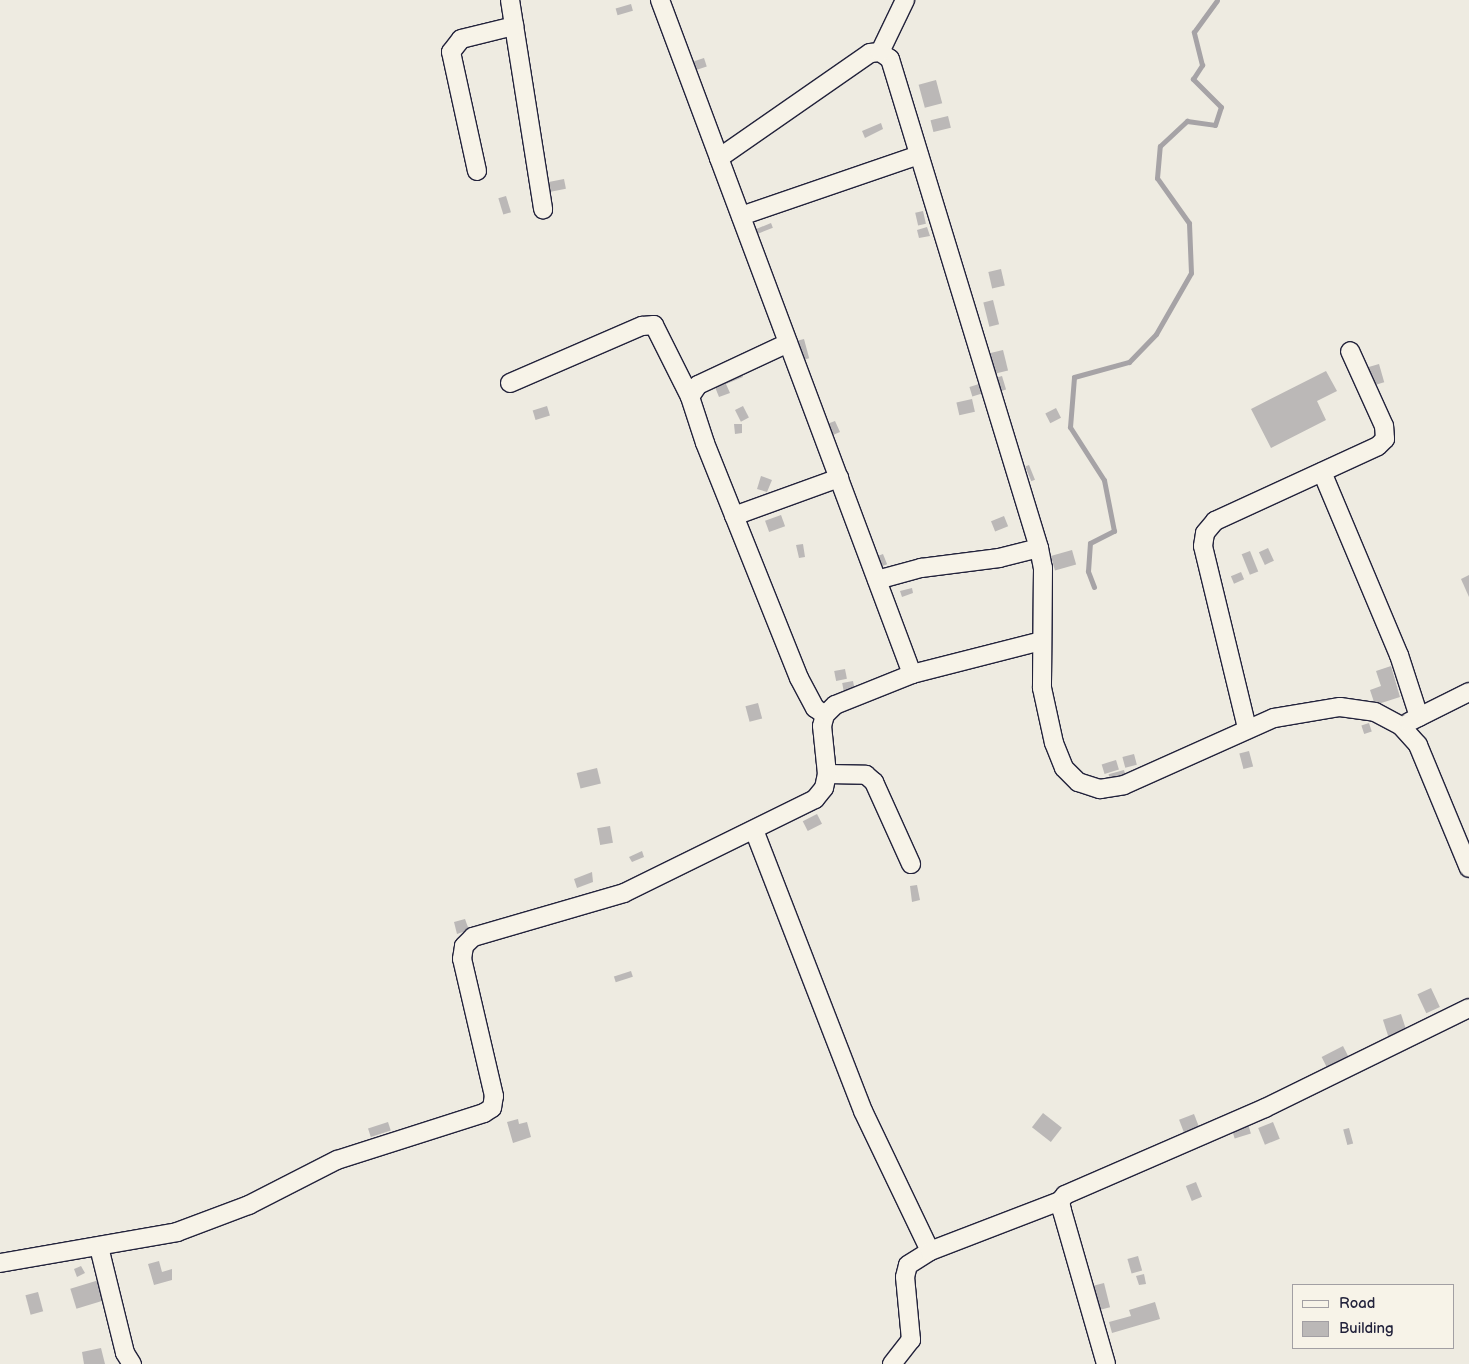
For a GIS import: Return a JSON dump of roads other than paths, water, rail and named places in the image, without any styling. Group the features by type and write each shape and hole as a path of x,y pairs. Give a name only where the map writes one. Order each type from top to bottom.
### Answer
{"street":[{"path":"510,0 543,209"},
{"path":"660,0 912,674"},
{"path":"880,52 905,0"},
{"path":"477,171 451,52 460,39 514,26"},
{"path":"719,158 870,53 880,52 890,59 1039,548 1043,568 1040,641 1045,711 1054,743 1064,768 1078,782 1100,789 1124,786 1246,728 1274,718 1340,707 1375,712 1401,726 1418,745 1469,868"},
{"path":"741,216 919,155"},
{"path":"510,383 642,326 654,325 690,397 692,410 799,678 815,708 825,715"},
{"path":"690,397 698,385 788,343"},
{"path":"1246,728 1203,546 1205,533 1215,521 1378,446 1384,438 1384,426 1350,350"},
{"path":"1322,472 1399,655 1419,717"},
{"path":"734,516 839,478"},
{"path":"877,580 921,568 999,558 1039,548"},
{"path":"0,1263 157,1237 206,1223 337,1160 492,1108 494,1096 462,959 464,946 473,937 624,893 815,799 824,788 827,774 822,726 825,715 835,705 912,674 1040,641"},
{"path":"1401,726 1469,692"},
{"path":"827,774 866,775 874,782 911,864"},
{"path":"754,830 863,1110 930,1251"},
{"path":"892,1364 911,1340 905,1277 908,1265 930,1251 1060,1201 1066,1195 1265,1108 1469,1008"},
{"path":"1060,1201 1106,1364"},
{"path":"99,1247 125,1354 132,1364"}],"waterway":[{"path":"1094,587 1088,571 1090,543 1114,531 1104,480 1070,427 1074,377 1129,362 1156,334 1191,273 1189,223 1157,178 1160,146 1187,121 1215,125 1221,107 1193,79 1202,65 1194,32 1217,0"}]}
